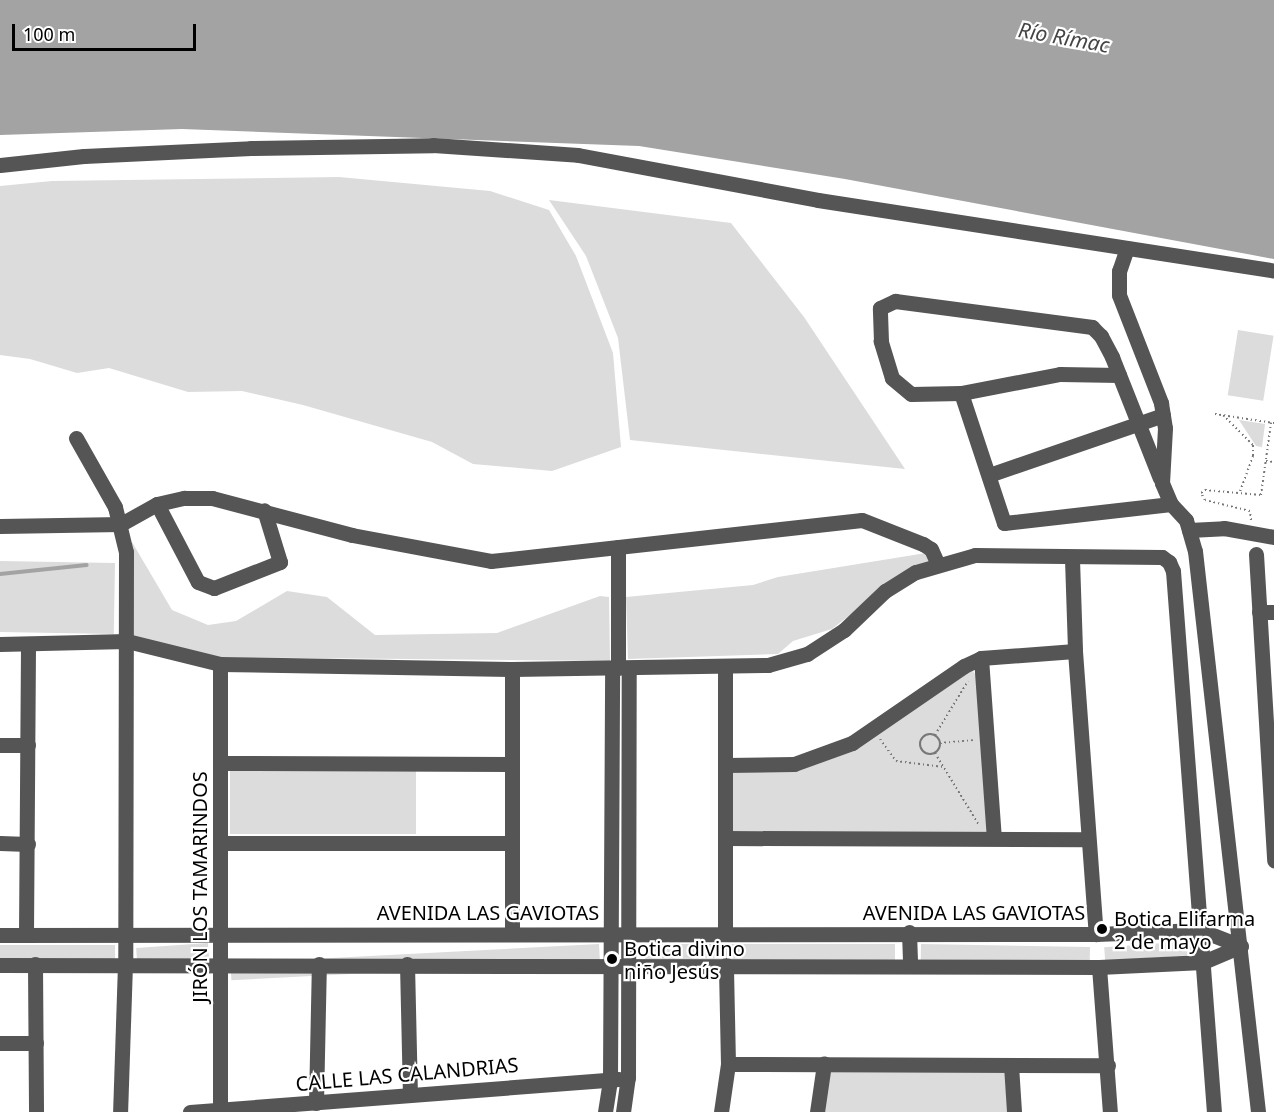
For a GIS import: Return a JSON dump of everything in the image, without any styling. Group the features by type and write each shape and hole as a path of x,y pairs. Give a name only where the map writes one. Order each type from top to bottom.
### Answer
{"street":[{"path":"0,165 84,156 251,148 433,145 567,154 818,200 1274,271"},
{"path":"1127,248 1119,271 1119,296 1163,415 1162,483"},
{"path":"1119,375 1060,374 961,393 911,394 892,378 878,321 885,303 1080,323 1101,336 1119,375 1171,504 1186,520 1194,551 1241,946 1258,1112"},
{"path":"961,393 1004,523 1171,504"},
{"path":"989,475 1163,415"},
{"path":"76,438 121,524 126,554 126,934 120,1112"},
{"path":"0,526 121,524 157,504 184,498 212,498 352,535 491,561 862,520 923,544 931,549 938,566"},
{"path":"157,504 198,582 214,588 280,562 264,510"},
{"path":"1189,530 1224,528 1274,537"},
{"path":"618,547 617,603 629,934 628,1078 623,1112"},
{"path":"1256,554 1266,612 1274,860"},
{"path":"0,644 127,641 220,664 512,669 768,665 807,654 843,630 885,591 916,572 975,555 1072,559 1162,557 1170,562 1215,1112"},
{"path":"1072,559 1075,651 1096,934"},
{"path":"26,934 28,644"},
{"path":"726,765 794,764 852,743 981,658 1075,651"},
{"path":"981,658 988,835"},
{"name":"JIRÓN LOS TAMARINDOS","path":"214,1111 221,964 220,664"},
{"path":"725,666 725,933"},
{"path":"605,1112 610,1079 611,933 620,668"},
{"path":"512,669 512,932"},
{"path":"0,745 28,745"},
{"path":"220,763 512,764"},
{"path":"726,838 988,835 1088,839"},
{"path":"0,843 28,844"},
{"path":"221,843 512,843"},
{"name":"AVENIDA LAS GAVIOTAS","path":"0,935 512,932 1096,934 1200,930 1241,946"},
{"path":"909,932 910,966"},
{"path":"0,964 1099,967 1203,962 1241,946"},
{"path":"35,964 36,1112"},
{"path":"316,1103 318,964"},
{"path":"407,964 410,1094"},
{"path":"721,1112 728,1064 726,965"},
{"path":"1099,967 1110,1112"},
{"path":"0,1043 36,1043"},
{"path":"728,1064 1108,1065"},
{"path":"818,1112 824,1064"},
{"path":"1011,1065 1014,1112"},
{"name":"CALLE LAS CALANDRIAS","path":"190,1112 287,1109 316,1103 383,1104 410,1094 628,1078"}],"path":[{"path":"1215,414 1273,423 1261,495 1205,490 1200,494 1205,500 1250,511 1253,517 1247,520"},
{"path":"1222,415 1253,445 1253,456 1240,492"},
{"path":"1266,461 1274,462"},
{"path":"935,735 971,676"},
{"path":"935,735 924,735 920,746 924,753 935,753"},
{"path":"935,735 940,743"},
{"path":"879,738 896,761 944,767"},
{"path":"940,743 977,740"},
{"path":"935,753 940,743"},
{"path":"935,753 988,835"}],"shaded area":[{"path":"339,177 490,191 549,210 576,256 613,353 621,447 552,471 473,464 432,442 303,405 242,391 188,392 109,368 77,373 30,359 0,355 0,186 52,181"},
{"path":"549,200 731,223 804,317 905,469 630,440 618,338 586,256"},
{"path":"1238,330 1274,336 1263,401 1228,395"},
{"path":"1239,420 1265,424 1262,447 1256,446"},
{"path":"132,542 172,610 208,625 236,621 287,591 327,597 375,635 497,633 600,596 609,597 610,661 215,657 132,637"},
{"path":"926,553 930,564 883,589 832,629 793,641 778,654 628,659 626,597 753,585 778,577"},
{"path":"0,561 115,563 114,634 0,632"},
{"path":"973,671 977,677 988,831 985,835 733,831 733,772 814,765 842,755 875,736 961,673"},
{"path":"230,769 416,769 416,834 230,834"},
{"path":"1192,941 1193,955 1105,961 1104,947"},
{"path":"208,943 209,959 137,964 136,948"},
{"path":"599,944 600,961 231,980 231,963"},
{"path":"645,944 895,944 895,961 645,961"},
{"path":"921,944 1090,947 1090,963 921,960"},
{"path":"0,945 115,945 115,961 0,961"},
{"path":"1002,1067 1006,1073 1009,1112 823,1112 828,1075 833,1070"}],"water":[{"name":"Río Rímac","path":"0,0 1274,0 1274,259 845,179 639,146 182,129 0,135"}],"waterway":[{"path":"0,574 87,565"}],"place":[{"name":"Botica Elifarma 2 de mayo","path":"1102,929"},
{"name":"Botica divino niño Jesús","path":"612,959"}]}
